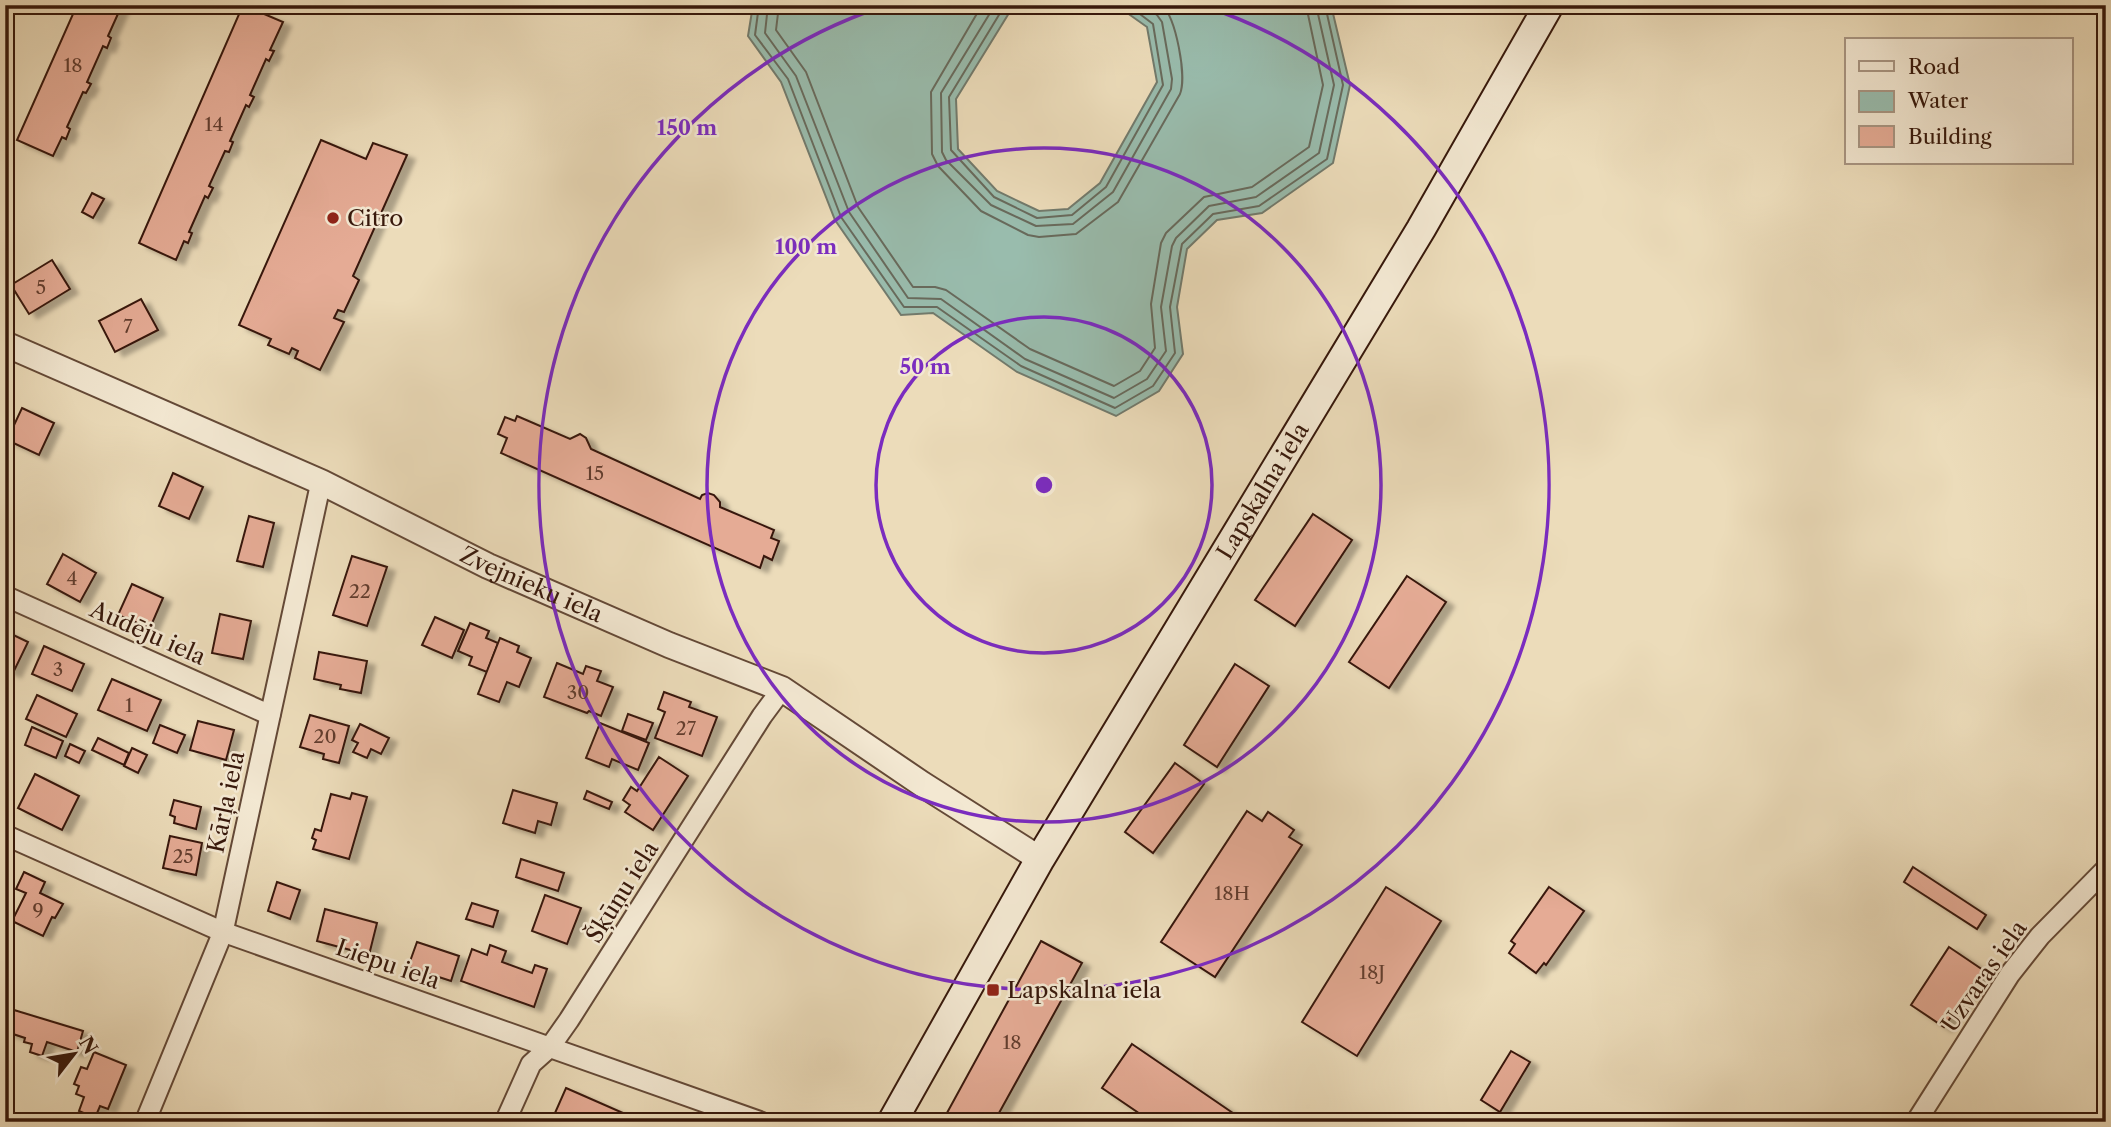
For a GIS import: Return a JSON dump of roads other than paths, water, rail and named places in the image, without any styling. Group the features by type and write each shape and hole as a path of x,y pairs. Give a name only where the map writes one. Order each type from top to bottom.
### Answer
{"main road":[{"name":"Lapskalna iela","path":"892,1122 1040,859 1421,229 1549,5"}],"street":[{"name":"Zvejnieku iela","path":"5,344 321,482 488,566 669,645 782,689 922,784 1040,859"},
{"name":"Kārļa iela","path":"145,1122 223,932 321,482"},
{"name":"Audēju iela","path":"5,596 270,715"},
{"name":"Šķūņu iela","path":"505,1122 531,1064 550,1047 762,716 782,689"},
{"name":"Liepu iela","path":"5,835 223,932 761,1122"},
{"name":"Uzvaras iela","path":"1916,1122 2010,974 2040,936 2106,869"}],"water":[{"path":"753,5 1014,5 956,99 958,149 997,191 1039,211 1068,209 1100,183 1157,82 1147,27 1116,5 1331,5 1350,85 1333,163 1262,213 1217,220 1187,249 1177,307 1183,354 1159,391 1116,416 1017,372 933,313 901,315 835,220 781,82 748,36"}],"place":[{"name":"Citro","path":"333,218"},
{"name":"Lapskalna iela","path":"993,990"}]}
